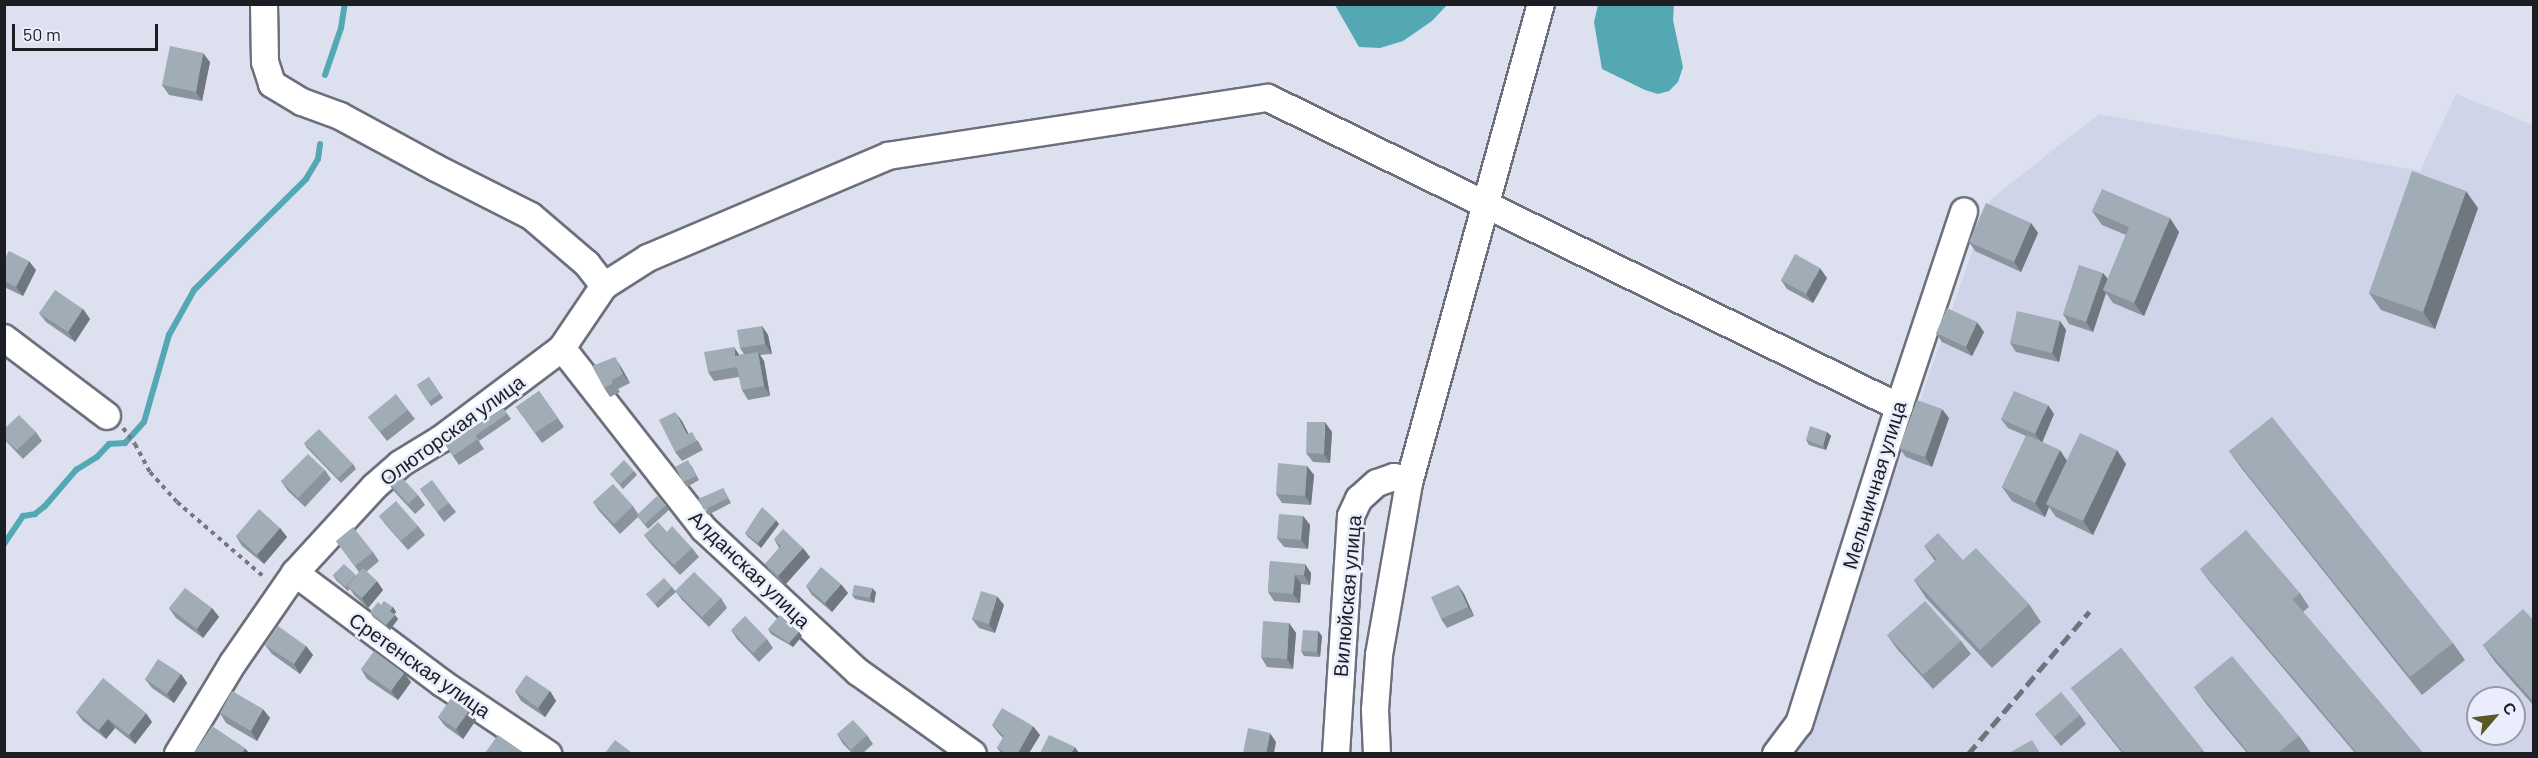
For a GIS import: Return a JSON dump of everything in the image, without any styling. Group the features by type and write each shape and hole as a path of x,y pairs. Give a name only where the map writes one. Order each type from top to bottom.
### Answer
{"street":[{"path":"264,4 265,62 272,84 302,102 340,116 531,216 587,264 604,285 648,258 888,156 1268,98 1899,407"},
{"path":"1377,753 1375,710 1379,655 1410,480 1541,4"},
{"name":"Мельничная улица","path":"1776,753 1799,724 1899,407 1964,212"},
{"name":"Олюторская улица","path":"178,753 233,663 288,583 383,478 562,348 604,285"},
{"path":"4,338 116,423"},
{"name":"Алданская улица","path":"562,348 704,530 858,672 973,753"},
{"name":"Вилюйская улица","path":"1336,753 1351,516 1359,499 1377,483 1394,477 1410,480"},
{"name":"Сретенская улица","path":"288,583 548,753"}],"path":[{"path":"116,423 135,444 150,472 177,502 288,583"}],"shaded area":[{"path":"2456,94 2533,125 2533,753 1797,754 1990,200 2099,114 2420,171"}],"water":[{"path":"1335,5 1447,5 1432,21 1403,41 1380,48 1359,47"},
{"path":"1598,5 1674,5 1673,20 1683,67 1678,82 1669,91 1658,94 1645,90 1602,69 1594,22"}],"building":[{"path":"170,46 203,53 196,92 162,85"},
{"path":"2412,171 2466,191 2423,312 2369,293"},
{"path":"2102,189 2170,218 2134,303 2103,290 2129,227 2092,211"},
{"path":"1986,203 2031,223 2014,262 1969,242"},
{"path":"9,251 29,261 16,287 4,281 4,260"},
{"path":"1795,254 1820,268 1806,294 1781,280"},
{"path":"2079,265 2103,273 2086,322 2063,314"},
{"path":"55,290 83,309 68,332 39,313"},
{"path":"1947,308 1977,322 1966,347 1936,333"},
{"path":"2017,311 2060,321 2052,353 2010,343"},
{"path":"762,326 765,344 740,348 737,330"},
{"path":"734,347 735,356 758,352 764,386 742,390 737,367 708,372 704,352"},
{"path":"615,357 623,374 604,388 592,366"},
{"path":"429,377 440,394 428,402 417,385"},
{"path":"539,391 558,418 535,433 516,407"},
{"path":"2014,391 2048,405 2035,434 2001,419"},
{"path":"396,394 408,410 380,432 368,417"},
{"path":"1917,400 1942,409 1925,457 1899,448"},
{"path":"503,408 507,414 475,436 471,429"},
{"path":"675,412 687,434 692,432 697,441 675,452 659,420"},
{"path":"19,415 36,432 17,450 4,438 4,429"},
{"path":"2272,417 2453,643 2410,677 2229,451"},
{"path":"1307,422 1325,422 1324,454 1306,453"},
{"path":"467,423 478,439 453,456 442,440"},
{"path":"1810,426 1827,432 1823,446 1806,440"},
{"path":"319,429 353,464 338,478 304,443"},
{"path":"2080,433 2117,450 2083,521 2046,504"},
{"path":"2027,435 2060,450 2035,503 2002,487"},
{"path":"308,454 325,470 298,498 281,481"},
{"path":"624,460 634,471 620,484 610,474"},
{"path":"688,460 696,476 683,482 675,467"},
{"path":"1278,463 1307,466 1305,496 1276,494"},
{"path":"395,470 418,495 408,504 386,479"},
{"path":"432,480 449,503 437,512 420,489"},
{"path":"613,484 633,506 614,524 593,502"},
{"path":"723,488 728,498 704,510 698,499"},
{"path":"657,496 666,505 645,524 637,515"},
{"path":"396,501 418,526 401,541 379,516"},
{"path":"762,507 776,520 758,543 745,533"},
{"path":"259,509 280,528 257,555 236,536"},
{"path":"1279,514 1303,516 1301,540 1277,538"},
{"path":"658,522 667,532 672,526 692,548 674,565 644,535"},
{"path":"353,527 373,552 355,566 336,541"},
{"path":"783,529 803,548 778,576 765,564 781,546 774,539"},
{"path":"2246,530 2300,593 2293,599 2289,595 2251,628 2254,632 2200,569"},
{"path":"1938,533 1963,560 1976,548 2029,604 1980,650 1914,580 1937,559 1924,546"},
{"path":"1270,561 1305,564 1304,575 1295,575 1293,594 1268,592"},
{"path":"344,564 356,575 345,587 333,575"},
{"path":"821,567 841,584 825,603 806,586"},
{"path":"363,568 377,581 362,598 347,586"},
{"path":"694,572 721,598 702,617 675,591"},
{"path":"664,578 672,587 655,604 646,594"},
{"path":"854,585 872,588 870,598 852,595"},
{"path":"1458,585 1468,607 1441,619 1431,597"},
{"path":"185,588 212,608 197,629 169,608"},
{"path":"981,591 997,596 989,624 972,619"},
{"path":"2289,595 2423,753 2357,753 2251,628"},
{"path":"384,601 393,607 390,611 395,615 386,625 370,612 378,602 381,605"},
{"path":"1925,601 1961,641 1923,675 1887,635"},
{"path":"2523,609 2534,621 2534,702 2526,693 2526,686 2520,686 2483,645"},
{"path":"780,615 799,632 789,643 768,629"},
{"path":"745,616 767,639 753,653 731,630"},
{"path":"1263,621 1289,623 1287,659 1261,657"},
{"path":"278,626 306,646 294,664 265,645"},
{"path":"1303,630 1318,631 1317,652 1301,651"},
{"path":"2121,648 2203,750 2198,753 2124,753 2071,688"},
{"path":"374,651 404,673 391,691 361,669"},
{"path":"2232,656 2299,736 2278,753 2249,753 2194,687"},
{"path":"158,659 181,674 167,694 145,679"},
{"path":"526,675 550,691 538,708 515,691"},
{"path":"103,678 146,713 129,735 108,719 99,730 76,712"},
{"path":"232,691 263,709 251,731 220,713"},
{"path":"2061,692 2080,715 2054,737 2035,714"},
{"path":"451,698 469,711 456,729 438,717"},
{"path":"1002,708 1033,726 1018,753 1006,753 997,748 1004,736 992,725"},
{"path":"853,720 867,735 851,750 837,734"},
{"path":"212,726 245,748 242,753 194,753"},
{"path":"1248,728 1270,733 1266,753 1243,753"},
{"path":"498,735 524,753 485,753"},
{"path":"1049,735 1075,747 1071,753 1040,753"},
{"path":"615,740 631,752 605,753"},
{"path":"2032,740 2040,753 2009,753"}],"waterway":[{"path":"325,75 341,28 345,4"},
{"path":"4,544 23,516 35,514 45,506 76,470 97,457 109,444 125,443 144,422 169,335 194,290 306,179 318,159 320,144"}],"railway":[{"path":"1968,754 2089,612"}]}
